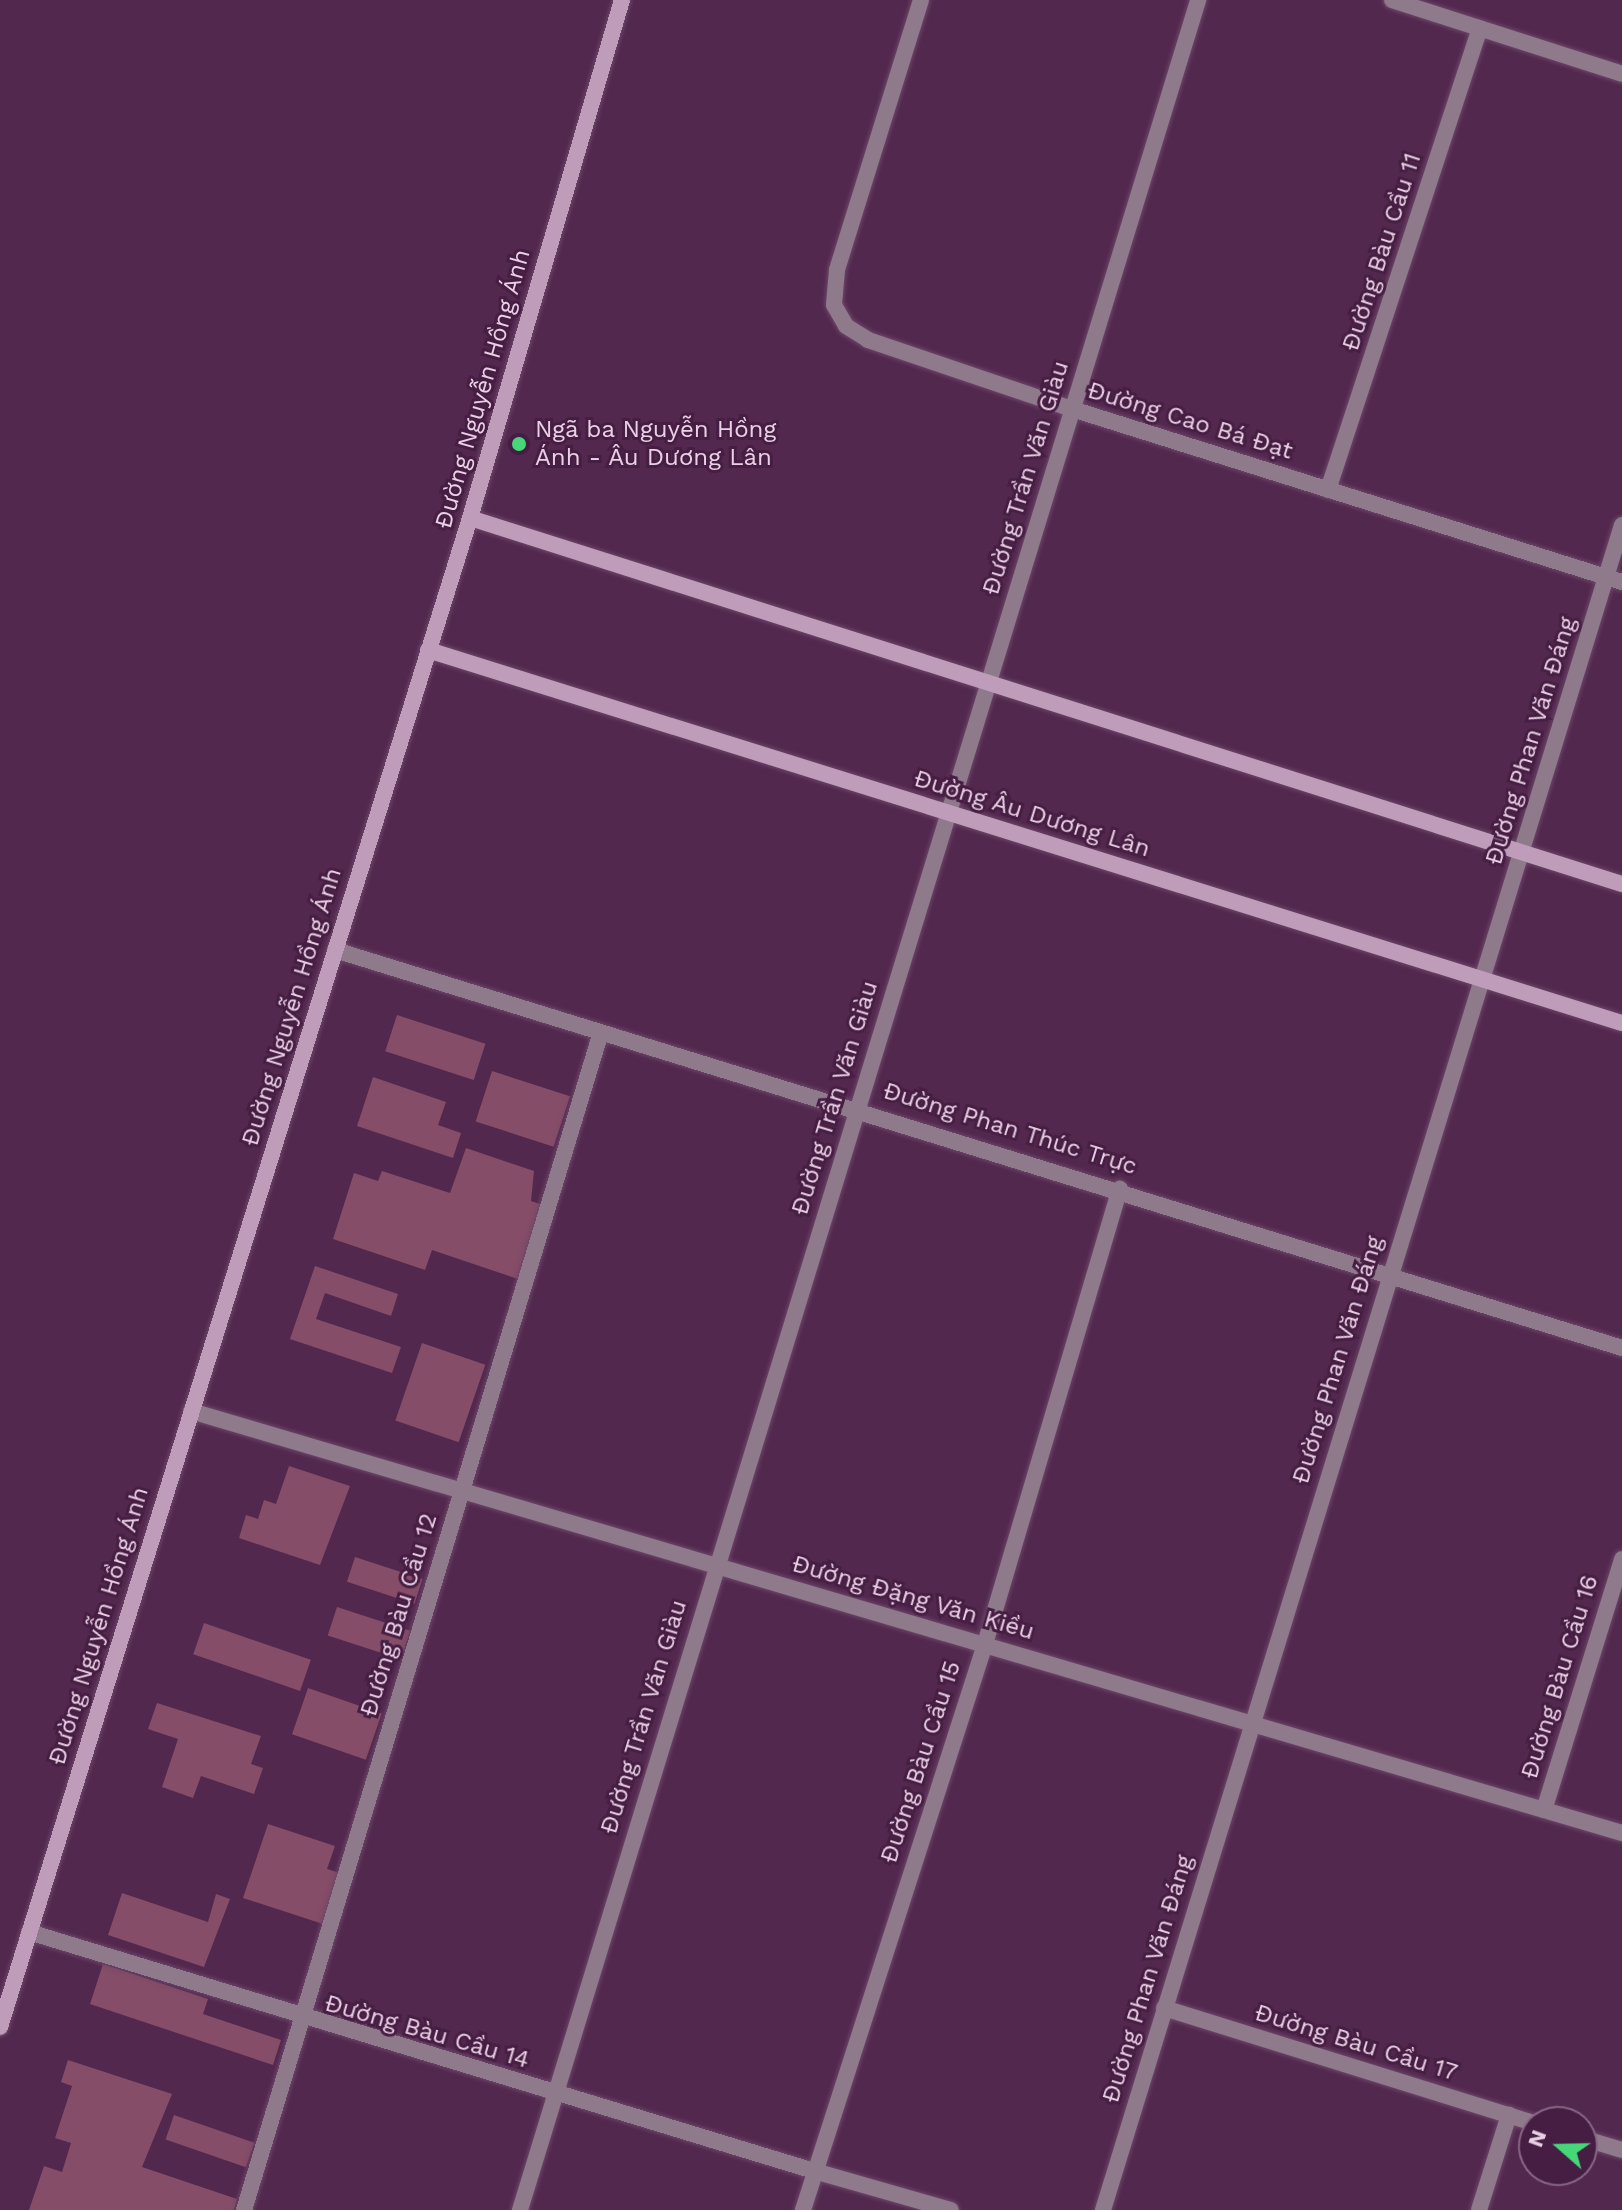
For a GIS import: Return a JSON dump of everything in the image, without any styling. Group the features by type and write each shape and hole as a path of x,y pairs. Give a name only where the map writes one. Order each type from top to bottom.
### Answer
{"street":[{"name":"Đường Nguyễn Hồng Ánh","path":"0,2027 470,518 622,0"},
{"name":"Đường Cao Bá Đạt","path":"921,0 837,270 834,305 846,326 868,340 1072,409 1614,579"},
{"name":"Đường Trần Văn Giàu","path":"520,2210 714,1565 1198,0"},
{"path":"1392,0 1622,74"},
{"name":"Đường Bàu Cầu 11","path":"1328,490 1480,28"},
{"path":"470,518 1622,884"},
{"name":"Đường Phan Văn Đáng","path":"1103,2210 1389,1274 1523,852 1614,579 1622,525"},
{"name":"Đường Âu Dương Lân","path":"428,650 1622,1023"},
{"name":"Đường Phan Thúc Trực","path":"335,950 600,1035 858,1106 1622,1348"},
{"name":"Đường Bàu Cầu 12","path":"244,2210 600,1035"},
{"name":"Đường Bàu Cầu 15","path":"803,2210 985,1644 1120,1189"},
{"name":"Đường Đặng Văn Kiều","path":"191,1411 1622,1833"},
{"name":"Đường Bàu Cầu 16","path":"1544,1810 1622,1559"},
{"name":"Đường Bàu Cầu 14","path":"29,1932 301,2020 951,2210"},
{"name":"Đường Bàu Cầu 17","path":"1164,2008 1518,2118"},
{"path":"1479,2210 1509,2115"},
{"path":"1598,2143 1622,2150"}],"building":[{"path":"397,1015 485,1044 474,1080 385,1051"},
{"path":"492,1071 570,1096 554,1147 476,1121"},
{"path":"373,1077 446,1102 438,1125 461,1133 453,1158 357,1126"},
{"path":"466,1148 534,1171 531,1201 543,1205 518,1279 432,1250 425,1270 333,1239 354,1173 378,1181 382,1171 450,1193"},
{"path":"315,1266 398,1294 391,1316 325,1293 316,1319 401,1347 392,1373 290,1339"},
{"path":"422,1343 485,1365 459,1442 395,1421"},
{"path":"289,1466 350,1486 320,1565 239,1538 246,1515 258,1519 264,1500 276,1504"},
{"path":"355,1557 423,1579 414,1604 347,1582"},
{"path":"337,1607 410,1631 401,1659 328,1636"},
{"path":"204,1623 311,1660 300,1691 193,1654"},
{"path":"308,1688 382,1713 366,1760 292,1734"},
{"path":"157,1703 261,1736 251,1764 263,1768 254,1794 201,1776 193,1798 162,1787 178,1739 148,1729"},
{"path":"268,1824 335,1846 327,1869 340,1873 323,1924 243,1898"},
{"path":"122,1893 208,1922 216,1894 230,1899 204,1967 108,1935"},
{"path":"103,1964 208,1999 203,2014 281,2040 273,2065 90,2004"},
{"path":"68,2060 172,2094 142,2167 237,2199 234,2210 29,2210 44,2166 62,2172 71,2143 55,2138 72,2086 61,2082"},
{"path":"174,2115 254,2143 246,2167 166,2140"}],"place":[{"name":"Ngã ba Nguyễn Hồng Ánh - Âu Dương Lân","path":"519,444"}]}
